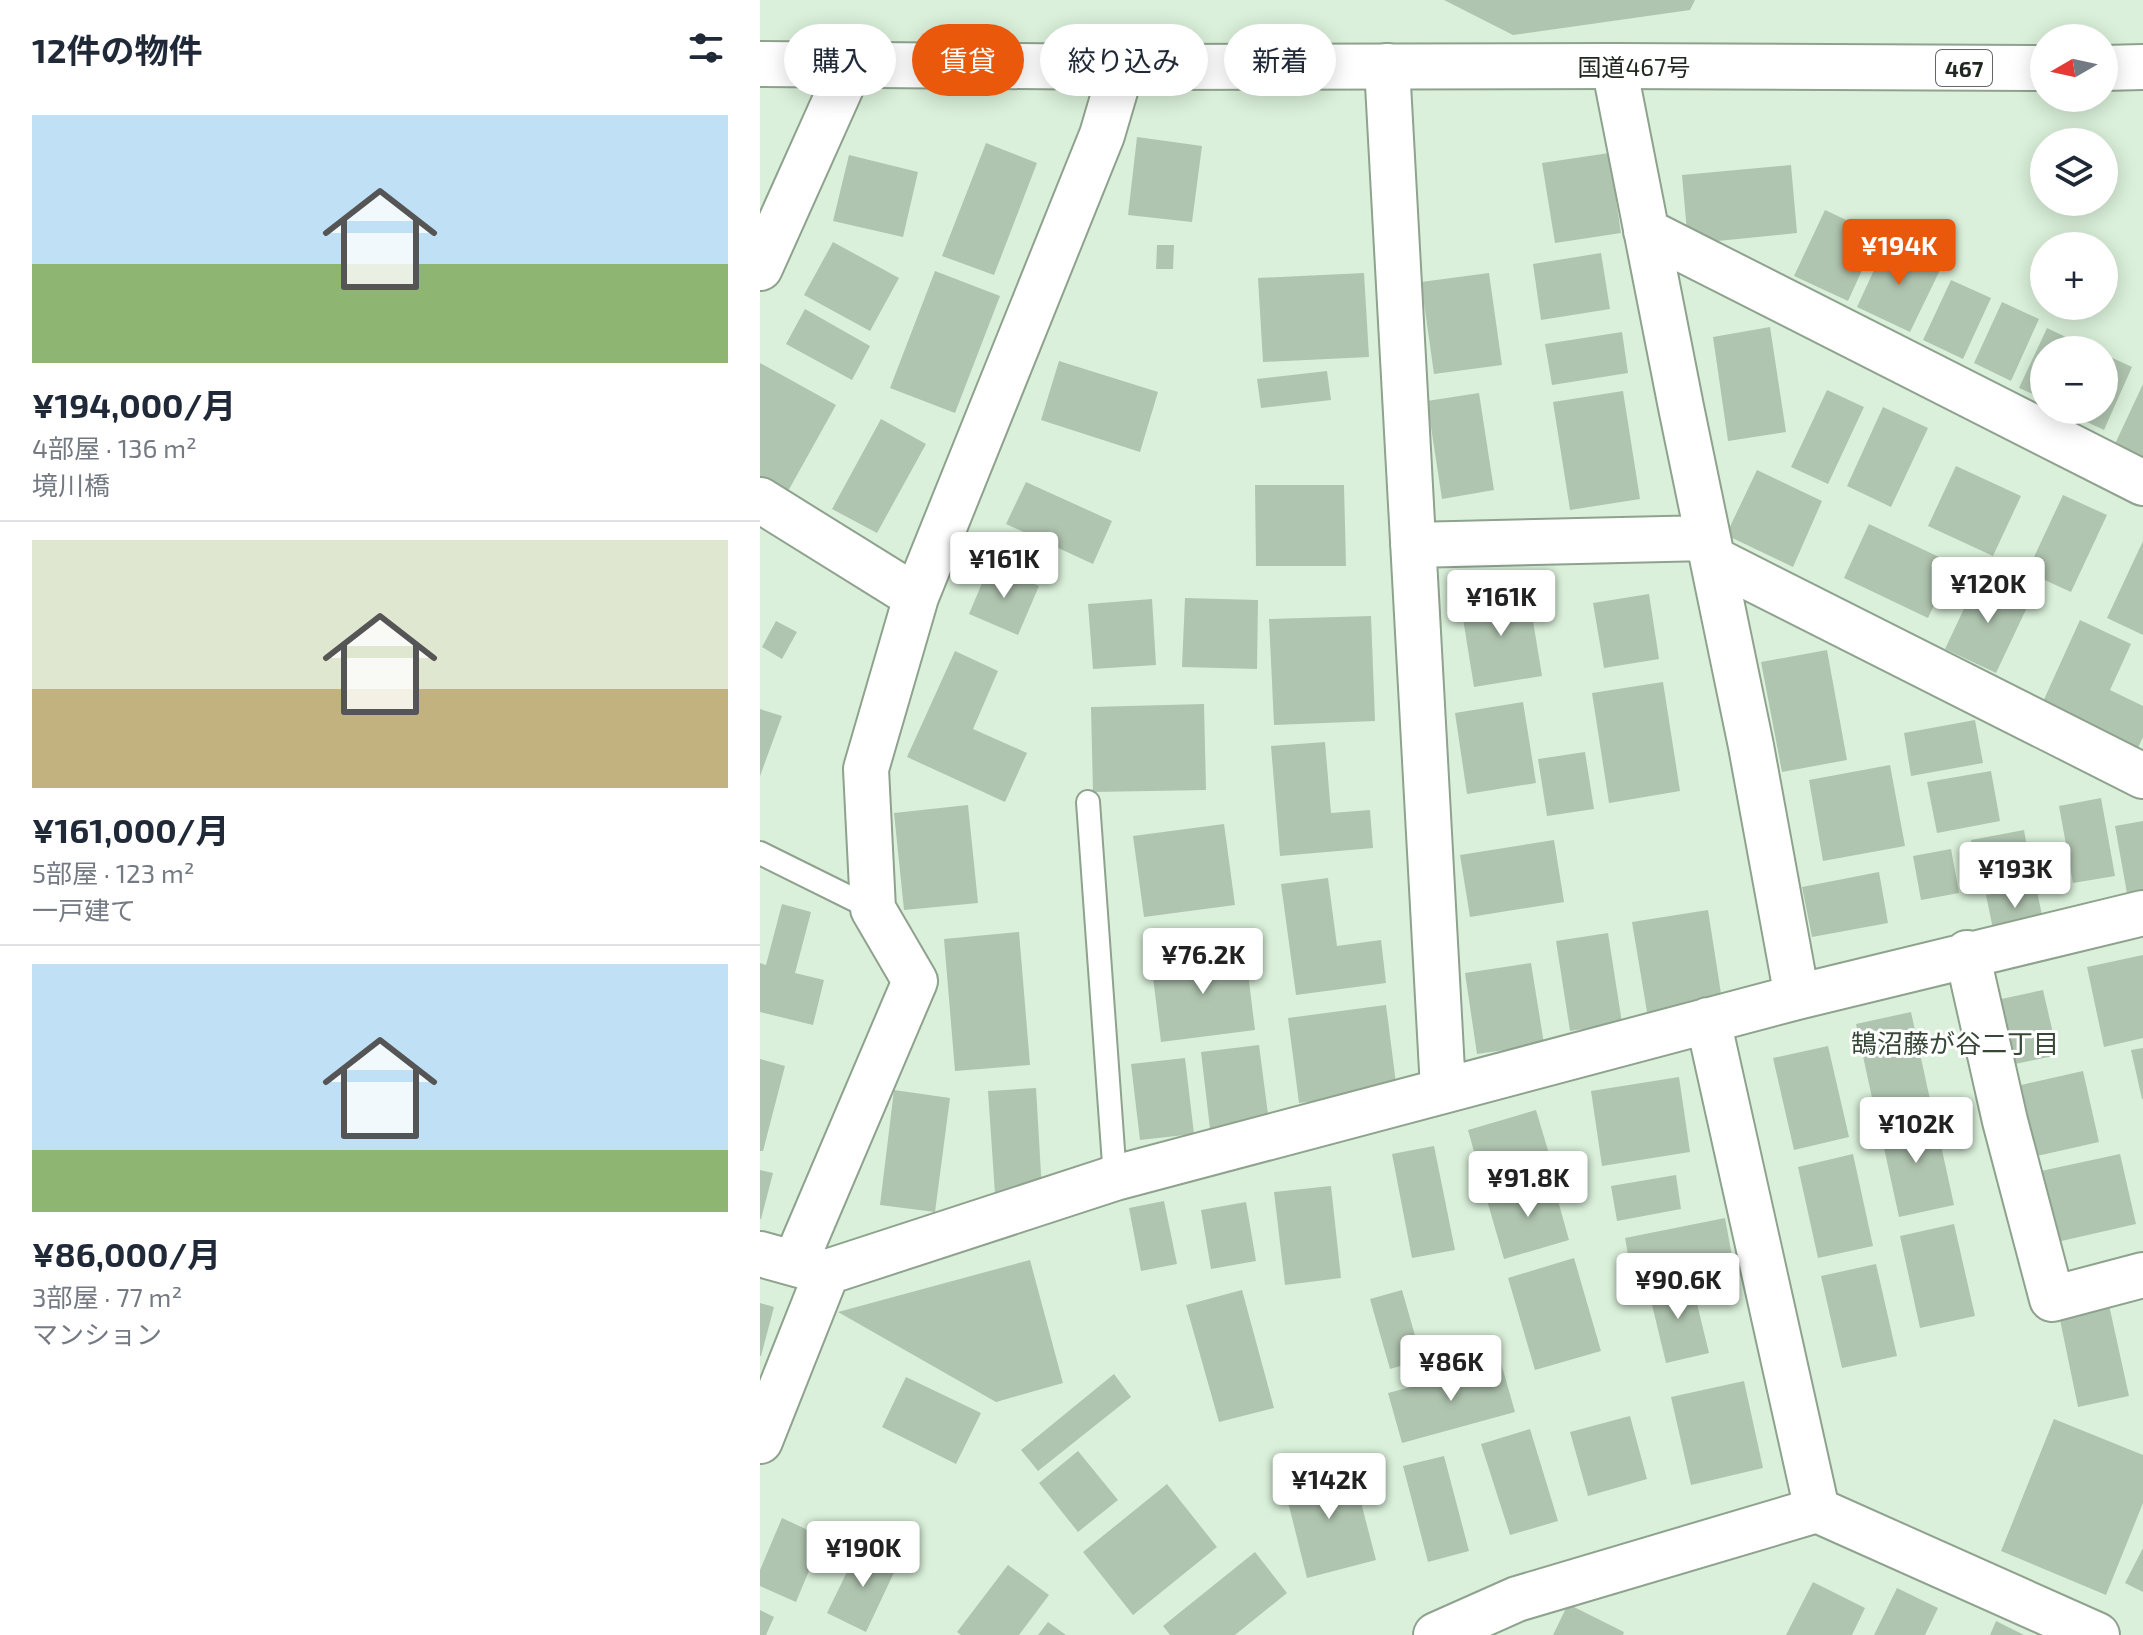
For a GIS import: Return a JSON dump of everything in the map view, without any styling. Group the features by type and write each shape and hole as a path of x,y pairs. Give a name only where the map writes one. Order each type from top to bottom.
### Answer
{"main road":[{"name":"国道467号","path":"760,64 784,64"},
{"name":"国道467号","path":"896,65 1040,66"},
{"path":"1387,66 1443,1089"},
{"path":"1614,66 1751,746 1797,997"},
{"name":"国道467号","path":"1208,67 2030,68"},
{"path":"2118,68 2143,67"},
{"path":"760,268 837,96"},
{"path":"760,1441 794,1263 915,981 873,909 866,769 916,597 1102,135 1113,96"},
{"path":"1646,231 2143,483"},
{"path":"760,500 916,597"},
{"path":"1413,545 1710,548 2143,776"},
{"path":"794,1263 1708,1020 1967,953 2143,913"},
{"path":"1967,953 2005,1121 2052,1299 2143,1275"},
{"path":"1708,1020 1817,1510"},
{"path":"1436,1635 1517,1599 1817,1510 2097,1635"}],"lane":[{"path":"1088,802 1115,1178"},
{"path":"760,853 873,909"}],"pier":[{"path":"1963,3 2143,3 2143,130 2112,128 2093,112 2118,112 2118,24 2030,24 2030,58"}],"building":[{"path":"1444,0 1695,0 1690,10 1513,35"},
{"path":"1137,137 1202,146 1192,222 1128,215"},
{"path":"986,143 1037,163 994,275 942,256"},
{"path":"1609,153 1621,233 1555,243 1542,163"},
{"path":"849,155 918,172 903,237 833,221"},
{"path":"1791,165 1797,233 1688,244 1682,175"},
{"path":"1825,210 1878,235 1848,301 1794,276"},
{"path":"833,242 899,278 870,331 804,295"},
{"path":"1887,242 1941,268 1910,332 1857,307"},
{"path":"1157,245 1174,245 1173,269 1156,269"},
{"path":"1601,253 1610,309 1541,320 1533,264"},
{"path":"935,271 1000,296 955,413 890,388"},
{"path":"1364,273 1369,357 1263,362 1258,278"},
{"path":"1489,273 1502,365 1434,374 1421,282"},
{"path":"1951,280 1991,298 1963,359 1923,340"},
{"path":"2002,302 2030,315 2030,320 2039,320 2011,381 1974,363"},
{"path":"805,309 870,346 852,380 786,344"},
{"path":"1770,327 1786,432 1728,441 1713,337"},
{"path":"2047,328 2064,336 2043,336"},
{"path":"1622,332 1628,373 1552,385 1545,344"},
{"path":"2118,360 2132,367 2118,398"},
{"path":"1059,361 1158,392 1140,452 1041,420"},
{"path":"760,363 836,405 787,493 760,478"},
{"path":"2030,364 2030,393 2019,388"},
{"path":"1327,371 1331,400 1261,408 1257,379"},
{"path":"2143,384 2143,460 2114,446"},
{"path":"1827,390 1864,407 1828,484 1791,467"},
{"path":"1623,391 1640,499 1570,510 1553,402"},
{"path":"1479,393 1494,490 1442,499 1427,401"},
{"path":"1883,407 1928,428 1891,507 1847,486"},
{"path":"881,419 926,444 877,533 832,509"},
{"path":"2091,424 2107,424 2104,430"},
{"path":"1956,466 2021,496 1993,556 1928,526"},
{"path":"1757,470 1822,501 1793,567 1726,535"},
{"path":"1026,482 1112,521 1093,564 1006,524"},
{"path":"1255,485 1344,485 1346,566 1256,566"},
{"path":"2063,495 2107,515 2071,592 2027,572"},
{"path":"1869,524 1954,564 1928,618 1844,578"},
{"path":"2143,541 2143,635 2107,618"},
{"path":"990,564 1039,586 1018,635 969,614"},
{"path":"1979,577 2030,601 1996,673 1945,649"},
{"path":"1528,590 1542,676 1474,687 1460,600"},
{"path":"1649,594 1659,659 1604,668 1593,603"},
{"path":"1185,598 1258,600 1257,669 1182,667"},
{"path":"1152,599 1156,665 1093,669 1088,604"},
{"path":"1371,616 1375,721 1274,725 1269,619"},
{"path":"2080,620 2131,644 2110,690 2143,706 2143,737 2137,750 2041,706"},
{"path":"776,621 797,632 782,659 762,647"},
{"path":"1827,650 1847,760 1782,772 1761,662"},
{"path":"955,651 998,671 973,729 1027,753 1005,802 907,757"},
{"path":"1663,682 1680,791 1609,803 1592,693"},
{"path":"1523,702 1536,783 1467,794 1455,713"},
{"path":"1204,704 1206,790 1093,792 1091,707"},
{"path":"760,709 782,716 760,776"},
{"path":"1975,720 1983,763 1911,776 1904,733"},
{"path":"1325,742 1331,813 1370,810 1373,848 1280,856 1271,746"},
{"path":"1585,752 1594,809 1547,816 1538,759"},
{"path":"1890,765 1905,846 1823,861 1809,780"},
{"path":"1991,771 2000,821 1937,833 1927,782"},
{"path":"2101,798 2115,876 2073,883 2059,806"},
{"path":"968,805 978,903 904,910 894,813"},
{"path":"2143,821 2143,897 2128,899 2115,826"},
{"path":"1224,824 1235,905 1144,917 1133,836"},
{"path":"2024,830 2031,870 1978,879 1971,840"},
{"path":"1554,840 1564,902 1470,917 1460,855"},
{"path":"1951,849 1959,893 1921,900 1913,856"},
{"path":"1879,872 1888,923 1812,937 1802,887"},
{"path":"1328,878 1337,946 1381,940 1386,983 1296,995 1281,884"},
{"path":"2036,886 2044,925 1994,934 1986,895"},
{"path":"782,904 811,912 795,973 824,980 813,1025 760,1012 760,963 766,965"},
{"path":"1708,910 1722,1000 1647,1012 1632,922"},
{"path":"1019,932 1030,1065 955,1071 944,939"},
{"path":"1608,933 1622,1023 1570,1031 1556,941"},
{"path":"1245,949 1255,1030 1161,1042 1151,961"},
{"path":"2143,955 2143,1038 2104,1047 2087,967"},
{"path":"1531,963 1544,1044 1477,1054 1465,973"},
{"path":"2043,990 2058,1055 2001,1067 1987,1002"},
{"path":"1386,1005 1397,1091 1299,1103 1288,1018"},
{"path":"1911,1012 1931,1104 1876,1116 1856,1024"},
{"path":"1259,1045 1269,1122 1210,1129 1201,1052"},
{"path":"1828,1046 1849,1137 1794,1150 1773,1058"},
{"path":"2143,1048 2143,1099 2142,1099 2131,1050"},
{"path":"1185,1058 1194,1134 1140,1140 1131,1064"},
{"path":"760,1059 785,1066 763,1151 760,1151"},
{"path":"2083,1071 2099,1142 2037,1156 2021,1085"},
{"path":"1679,1077 1690,1152 1602,1166 1591,1091"},
{"path":"1036,1088 1042,1191 995,1194 988,1091"},
{"path":"894,1090 950,1098 935,1212 880,1205"},
{"path":"1536,1110 1550,1157 1481,1177 1468,1130"},
{"path":"1934,1113 1954,1205 1899,1217 1879,1125"},
{"path":"1434,1146 1455,1250 1412,1258 1392,1154"},
{"path":"1853,1154 1873,1246 1818,1258 1798,1167"},
{"path":"2120,1154 2136,1224 2057,1242 2041,1171"},
{"path":"760,1170 773,1173 761,1219 760,1219"},
{"path":"1676,1175 1681,1209 1617,1221 1611,1186"},
{"path":"1552,1179 1569,1240 1504,1259 1486,1197"},
{"path":"1331,1186 1341,1278 1285,1285 1274,1192"},
{"path":"1164,1201 1177,1264 1141,1271 1129,1208"},
{"path":"1246,1202 1256,1261 1211,1269 1201,1210"},
{"path":"1725,1218 1732,1256 1632,1276 1625,1238"},
{"path":"1954,1224 1975,1316 1920,1328 1900,1236"},
{"path":"1574,1258 1601,1351 1535,1370 1508,1278"},
{"path":"1030,1260 1063,1383 996,1402 838,1312"},
{"path":"1876,1264 1897,1356 1842,1368 1821,1276"},
{"path":"1691,1279 1709,1353 1666,1363 1648,1288"},
{"path":"1242,1290 1274,1408 1219,1422 1186,1305"},
{"path":"1402,1290 1422,1360 1390,1369 1370,1299"},
{"path":"760,1303 774,1307 761,1356 760,1356"},
{"path":"2109,1305 2129,1396 2078,1407 2059,1315"},
{"path":"1501,1363 1515,1412 1402,1443 1388,1393"},
{"path":"1114,1374 1131,1397 1038,1471 1021,1450"},
{"path":"906,1377 981,1413 956,1464 882,1427"},
{"path":"1744,1381 1763,1468 1691,1485 1671,1397"},
{"path":"1630,1416 1647,1479 1588,1496 1570,1432"},
{"path":"2054,1419 2143,1455 2143,1503 2106,1595 2001,1551"},
{"path":"1530,1429 1558,1521 1510,1535 1481,1444"},
{"path":"1078,1451 1118,1500 1078,1532 1039,1483"},
{"path":"1444,1456 1469,1551 1428,1562 1403,1466"},
{"path":"1351,1464 1376,1560 1307,1578 1283,1482"},
{"path":"1167,1484 1217,1547 1133,1615 1083,1552"},
{"path":"782,1518 823,1537 796,1602 760,1586 760,1570"},
{"path":"860,1545 898,1564 866,1632 827,1613"},
{"path":"2143,1548 2143,1592 2125,1583"},
{"path":"1255,1552 1287,1593 1235,1635 1170,1635 1163,1626"},
{"path":"1008,1565 1049,1595 1019,1635 961,1635 957,1632"},
{"path":"1813,1582 1865,1608 1852,1635 1786,1635"},
{"path":"1897,1588 1938,1608 1925,1635 1874,1635"},
{"path":"1568,1604 1624,1632 1623,1635 1553,1635"},
{"path":"760,1610 774,1617 766,1635 760,1635"},
{"path":"1996,1621 2024,1635 1990,1635"},
{"path":"1048,1622 1066,1635 1038,1635"}],"district":[{"name":"鵠沼藤が谷二丁目","path":"1955,1042"}]}
